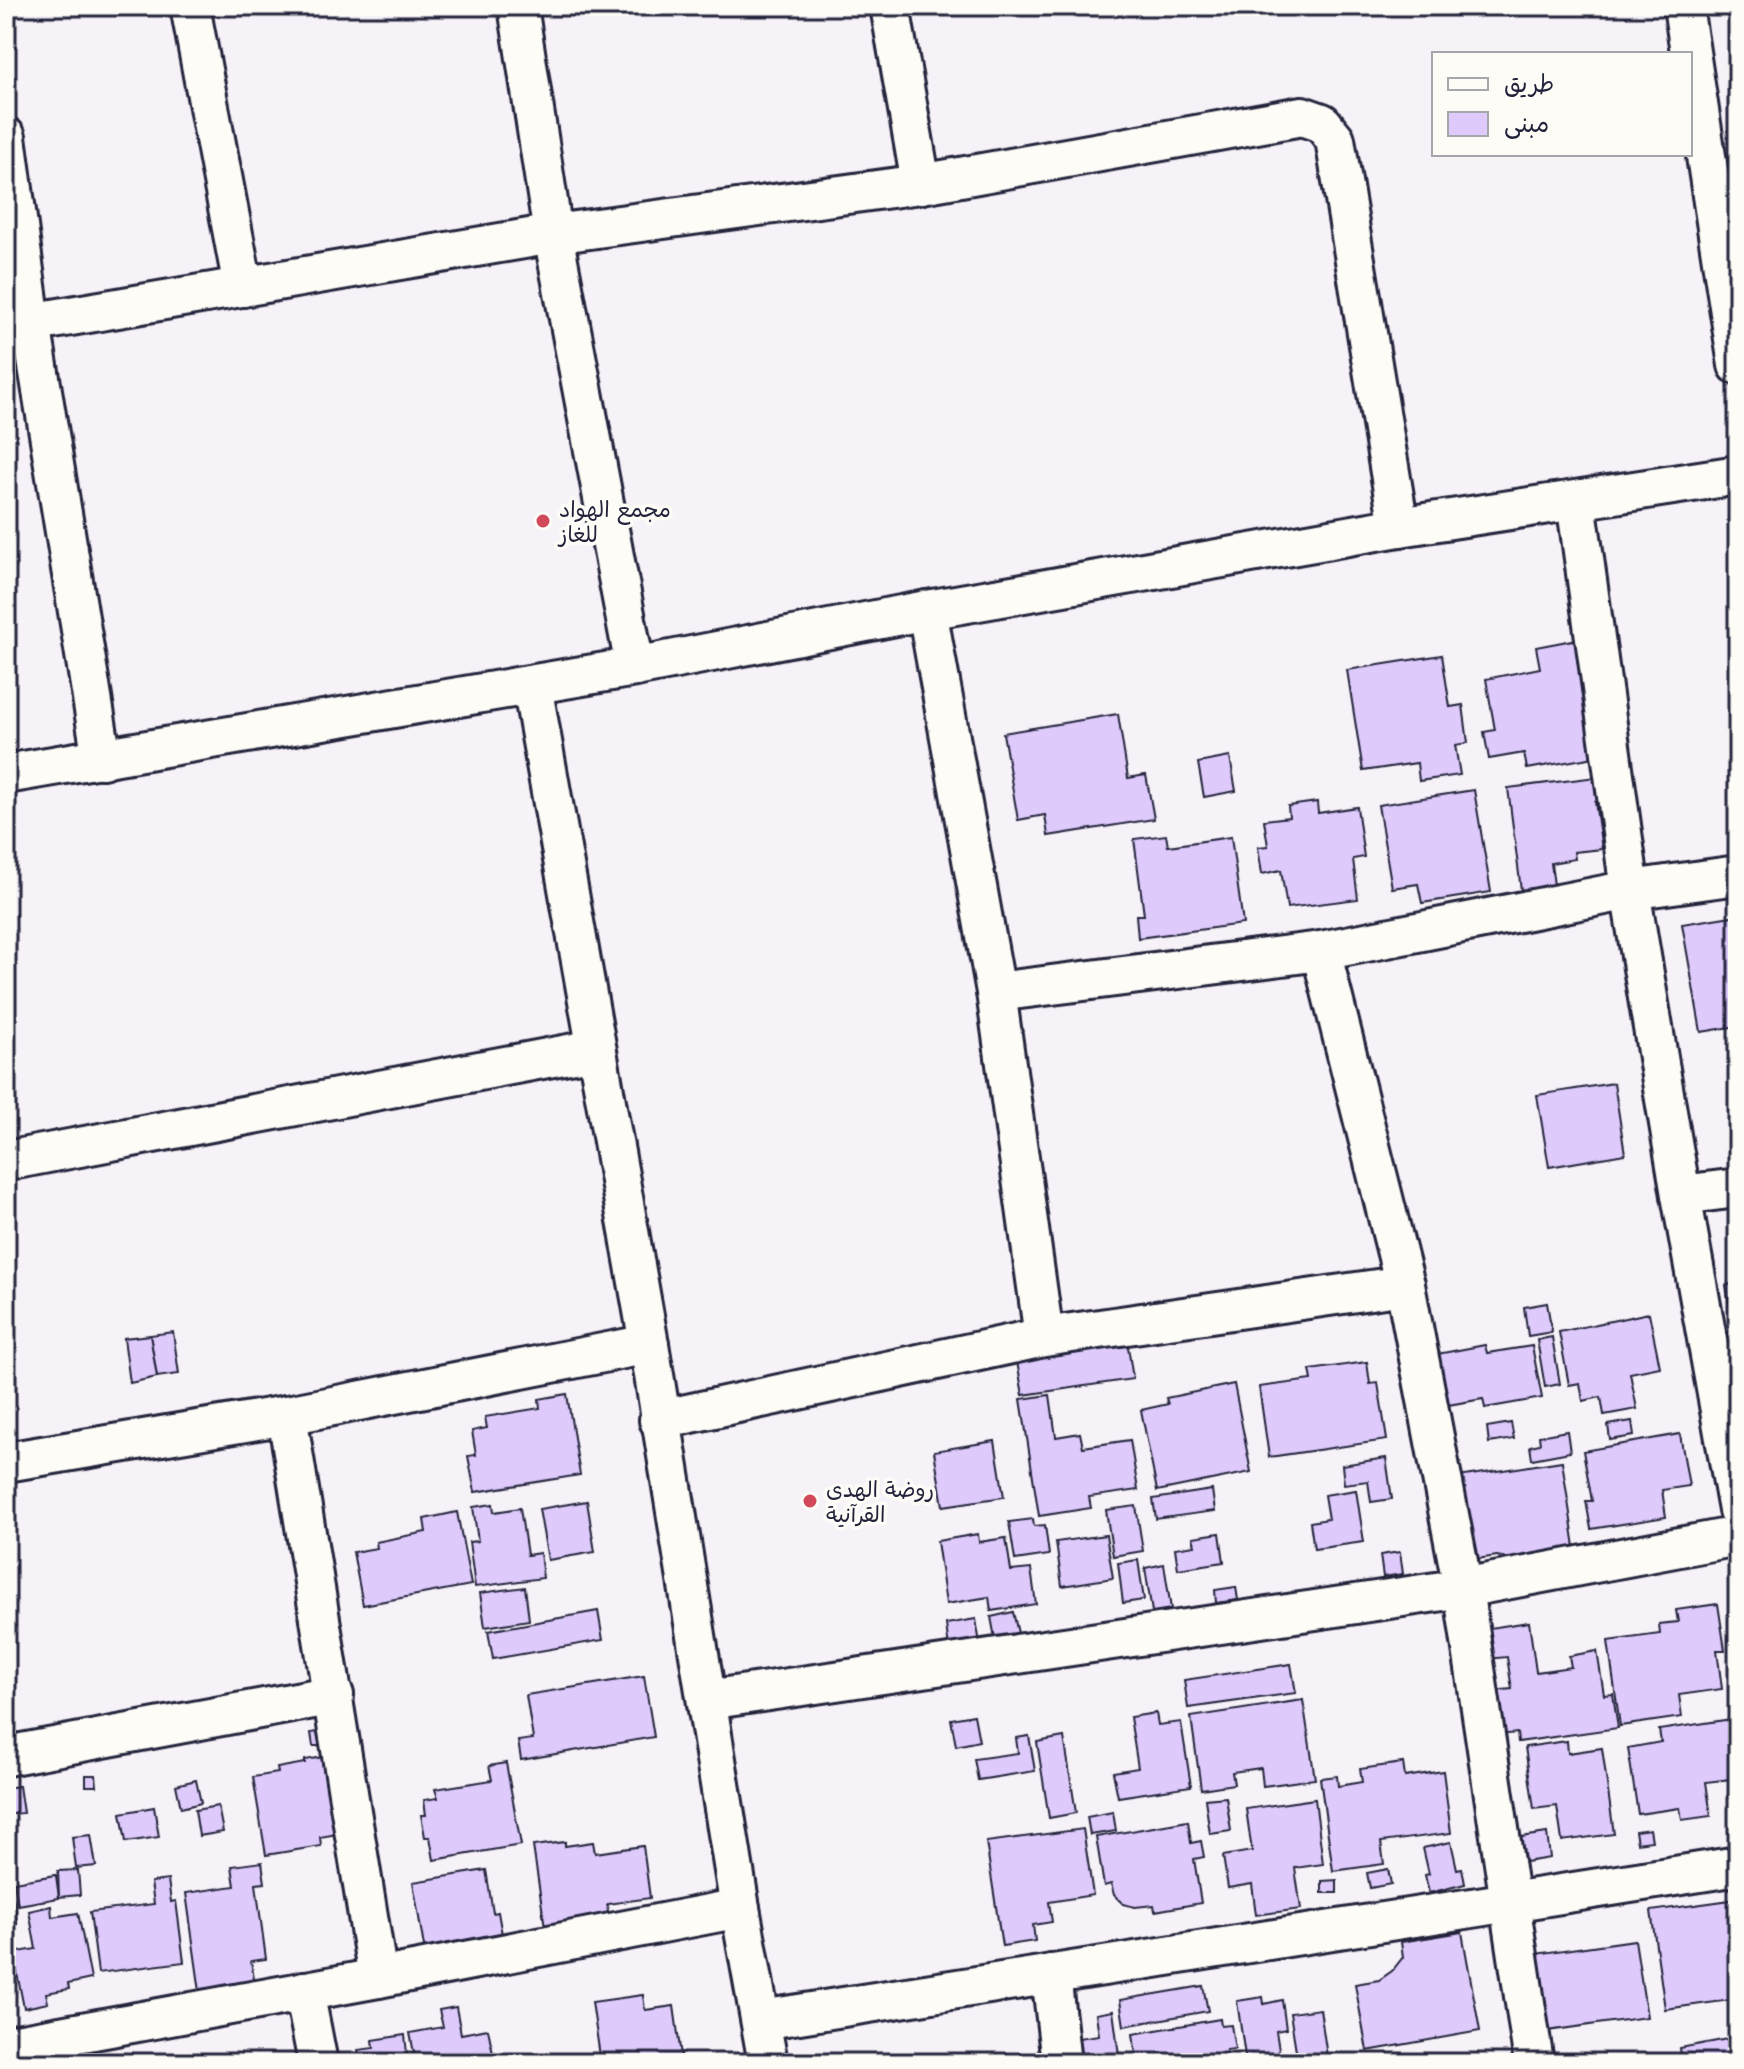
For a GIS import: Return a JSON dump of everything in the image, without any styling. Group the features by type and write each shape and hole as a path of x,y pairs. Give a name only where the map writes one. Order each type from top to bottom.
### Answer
{"street":[{"path":"190,6 243,287"},
{"path":"518,6 553,234 635,667"},
{"path":"890,6 921,184"},
{"path":"1683,6 1690,52"},
{"path":"1692,65 1738,365"},
{"path":"19,325 553,234 921,184 1302,116 1322,123 1335,139 1399,527"},
{"path":"6,137 19,325 102,759"},
{"path":"6,774 635,667 927,610 1399,527 1738,475"},
{"path":"1576,501 1630,890 1738,1510"},
{"path":"927,610 996,992 1044,1337"},
{"path":"532,685 649,1344 659,1420 768,2063"},
{"path":"996,992 1321,951 1630,890 1738,875"},
{"path":"1321,951 1405,1285 1463,1588 1534,2063"},
{"path":"6,1161 595,1049"},
{"path":"1681,1195 1738,1188"},
{"path":"659,1420 1044,1337 1405,1285"},
{"path":"6,1462 287,1415 649,1344"},
{"path":"287,1415 378,1978"},
{"path":"707,1700 1463,1588 1738,1536"},
{"path":"6,1756 334,1695"},
{"path":"761,2020 1738,1866"},
{"path":"6,2046 740,1908"},
{"path":"1051,1974 1061,2063"},
{"path":"304,1991 318,2063"}],"building":[{"path":"1578,639 1600,756 1527,769 1524,753 1489,759 1484,732 1495,730 1486,679 1540,668 1536,647"},
{"path":"1442,655 1450,707 1463,705 1468,743 1455,745 1460,775 1419,781 1417,763 1363,771 1347,670"},
{"path":"1118,714 1128,778 1146,775 1154,819 1048,836 1045,815 1018,820 1003,733"},
{"path":"1230,757 1236,791 1204,797 1198,763"},
{"path":"1604,776 1607,801 1595,802 1602,849 1574,852 1575,859 1551,863 1554,885 1521,890 1508,788"},
{"path":"1474,790 1491,892 1422,903 1418,884 1392,888 1378,805"},
{"path":"1317,802 1318,813 1357,807 1364,857 1353,859 1358,899 1287,908 1281,870 1262,874 1258,847 1268,846 1264,820 1289,817 1288,806"},
{"path":"1166,835 1168,846 1231,837 1243,924 1138,938 1136,915 1144,915 1134,839"},
{"path":"1738,915 1738,1026 1701,1032 1682,924"},
{"path":"1614,1083 1625,1154 1549,1167 1537,1095"},
{"path":"1738,1283 1738,1338 1735,1339 1726,1285"},
{"path":"1547,1303 1552,1332 1528,1336 1524,1307"},
{"path":"1649,1313 1660,1367 1630,1373 1637,1409 1604,1415 1601,1397 1583,1401 1580,1383 1569,1385 1559,1332"},
{"path":"173,1332 179,1374 157,1377 150,1335"},
{"path":"150,1335 157,1377 130,1383 124,1338"},
{"path":"1552,1337 1560,1384 1545,1387 1537,1340"},
{"path":"1127,1340 1133,1379 1023,1395 1016,1356"},
{"path":"1485,1345 1487,1353 1532,1346 1542,1398 1485,1408 1483,1399 1442,1406 1432,1355"},
{"path":"1367,1362 1370,1384 1378,1383 1387,1440 1269,1457 1259,1387 1312,1380 1310,1370"},
{"path":"1234,1384 1251,1472 1157,1491 1141,1410 1168,1404 1166,1398"},
{"path":"567,1394 580,1475 475,1492 468,1456 476,1455 472,1431 487,1428 485,1417 540,1408 539,1399"},
{"path":"1050,1395 1056,1437 1080,1433 1083,1447 1130,1440 1138,1490 1089,1497 1091,1508 1039,1516 1021,1399"},
{"path":"1632,1421 1634,1436 1610,1440 1608,1425"},
{"path":"1511,1423 1514,1439 1489,1443 1487,1427"},
{"path":"1567,1431 1570,1452 1532,1459 1530,1446 1540,1444 1539,1436"},
{"path":"1680,1434 1689,1486 1662,1490 1666,1517 1591,1529 1586,1501 1592,1501 1583,1451"},
{"path":"995,1441 1004,1497 943,1506 934,1451"},
{"path":"1386,1458 1392,1499 1371,1502 1368,1481 1344,1484 1342,1465"},
{"path":"1562,1461 1577,1560 1520,1561 1497,1556 1470,1560 1458,1477"},
{"path":"1212,1490 1215,1511 1156,1519 1153,1499"},
{"path":"1356,1490 1364,1542 1314,1549 1310,1522 1328,1519 1324,1495"},
{"path":"587,1501 595,1552 548,1560 539,1509"},
{"path":"493,1504 494,1512 520,1508 527,1555 540,1553 543,1578 475,1587 469,1542 478,1541 473,1507"},
{"path":"1136,1506 1143,1551 1113,1556 1106,1510"},
{"path":"457,1512 471,1585 363,1605 353,1552 377,1548 376,1542 426,1532 424,1519"},
{"path":"1033,1519 1034,1526 1045,1525 1049,1555 1015,1560 1009,1522"},
{"path":"1220,1533 1224,1562 1178,1569 1175,1548 1195,1545 1193,1537"},
{"path":"978,1534 979,1542 1006,1538 1011,1571 1031,1569 1036,1604 991,1611 989,1597 946,1604 937,1541"},
{"path":"1106,1535 1113,1578 1062,1586 1056,1542"},
{"path":"1400,1552 1403,1574 1383,1577 1380,1555"},
{"path":"1138,1560 1144,1600 1123,1603 1118,1563"},
{"path":"1164,1564 1171,1609 1152,1612 1145,1568"},
{"path":"525,1587 529,1620 485,1627 480,1593"},
{"path":"1236,1587 1238,1600 1216,1603 1215,1590"},
{"path":"1718,1604 1725,1650 1717,1650 1722,1689 1679,1695 1682,1717 1620,1726 1608,1641 1660,1634 1659,1624 1678,1622 1676,1610"},
{"path":"598,1611 603,1640 493,1659 488,1631"},
{"path":"1013,1612 1018,1633 995,1638 991,1617"},
{"path":"976,1619 980,1644 949,1649 946,1624"},
{"path":"1529,1622 1536,1672 1571,1667 1569,1656 1597,1651 1604,1695 1613,1694 1618,1728 1518,1742 1517,1733 1498,1735 1492,1691 1512,1689 1507,1657 1487,1659 1483,1629"},
{"path":"1291,1664 1296,1693 1188,1708 1184,1680"},
{"path":"644,1676 654,1737 521,1760 518,1741 533,1739 526,1695"},
{"path":"1303,1700 1315,1779 1263,1786 1261,1768 1232,1772 1234,1784 1201,1789 1191,1717"},
{"path":"1156,1713 1158,1725 1181,1722 1191,1786 1118,1797 1113,1772 1138,1768 1130,1717"},
{"path":"974,1715 979,1741 956,1746 951,1719"},
{"path":"1738,1718 1738,1778 1706,1782 1711,1816 1682,1820 1680,1808 1638,1814 1628,1748 1661,1742 1659,1730"},
{"path":"323,1731 325,1746 313,1746 311,1733"},
{"path":"1029,1736 1035,1771 978,1780 974,1759 1018,1753 1016,1738"},
{"path":"1064,1737 1076,1813 1049,1818 1037,1742"},
{"path":"1567,1741 1568,1753 1602,1748 1614,1834 1562,1841 1557,1806 1534,1809 1525,1747"},
{"path":"330,1756 343,1833 320,1837 321,1846 266,1855 253,1777 278,1773 277,1768 305,1763 305,1760"},
{"path":"506,1763 521,1845 434,1860 430,1837 425,1837 421,1815 426,1815 424,1800 438,1798 435,1789 492,1780 489,1766"},
{"path":"1403,1763 1405,1777 1443,1771 1451,1833 1381,1842 1384,1864 1333,1871 1320,1778 1337,1776 1338,1786 1362,1782 1360,1769"},
{"path":"86,1775 96,1775 97,1786 86,1786"},
{"path":"196,1780 201,1803 181,1808 176,1785"},
{"path":"19,1786 23,1813 6,1815 6,1788"},
{"path":"1226,1797 1231,1831 1210,1834 1205,1799"},
{"path":"1315,1799 1323,1864 1295,1868 1301,1909 1256,1915 1252,1884 1228,1888 1223,1856 1252,1851 1246,1809"},
{"path":"218,1806 223,1832 199,1836 195,1810"},
{"path":"154,1807 159,1837 126,1842 121,1813"},
{"path":"1113,1812 1116,1831 1090,1835 1087,1817"},
{"path":"1188,1821 1191,1843 1201,1841 1204,1857 1194,1859 1201,1903 1155,1911 1154,1905 1135,1907 1123,1904 1114,1895 1111,1884 1104,1886 1096,1837"},
{"path":"1083,1829 1093,1895 1049,1902 1052,1922 1033,1925 1035,1941 1002,1946 986,1842"},
{"path":"1650,1829 1652,1841 1637,1843 1635,1831"},
{"path":"1547,1833 1550,1858 1525,1862 1521,1837"},
{"path":"91,1835 96,1866 76,1868 72,1837"},
{"path":"565,1842 565,1846 593,1842 595,1853 643,1846 650,1898 607,1904 610,1925 546,1934 533,1846"},
{"path":"1451,1842 1457,1869 1462,1868 1465,1884 1429,1893 1425,1875 1429,1874 1423,1848"},
{"path":"262,1862 265,1883 256,1884 266,1959 251,1961 256,1991 201,1999 186,1893 235,1886 232,1866"},
{"path":"1388,1869 1391,1884 1370,1888 1367,1873"},
{"path":"78,1870 80,1895 59,1897 58,1871"},
{"path":"486,1870 493,1913 498,1912 503,1940 425,1953 413,1882"},
{"path":"56,1875 59,1898 18,1905 14,1882"},
{"path":"168,1880 171,1902 176,1901 184,1962 98,1973 90,1912 154,1904 151,1882"},
{"path":"1337,1880 1337,1893 1322,1893 1322,1881"},
{"path":"11,1881 17,1924 6,1926 6,1882"},
{"path":"1738,1899 1738,1999 1665,2009 1651,1911"},
{"path":"51,1906 52,1917 78,1913 91,1979 68,1984 69,1989 46,1993 48,2003 24,2008 13,1953 36,1949 29,1911"},
{"path":"1462,1932 1480,2031 1367,2051 1355,1984 1379,1980 1392,1971 1403,1957 1401,1942"},
{"path":"1635,1940 1647,2017 1547,2031 1535,1954"},
{"path":"1203,1986 1208,2011 1124,2026 1120,2000"},
{"path":"643,1995 645,2010 674,2006 682,2063 601,2063 592,2002"},
{"path":"1263,1997 1264,2004 1282,2000 1286,2029 1276,2031 1281,2063 1246,2063 1237,2001"},
{"path":"456,2007 461,2034 488,2029 495,2063 416,2063 410,2033 443,2027 439,2010"},
{"path":"1320,2009 1328,2063 1298,2063 1290,2013"},
{"path":"1113,2011 1120,2063 1068,2063 1065,2040 1099,2035 1096,2014"},
{"path":"1220,2019 1221,2026 1231,2025 1235,2049 1226,2050 1229,2063 1137,2063 1133,2034"},
{"path":"405,2035 408,2063 360,2063 358,2050 374,2048 373,2040"},
{"path":"1738,2037 1738,2063 1682,2063 1680,2048"}],"place":[{"name":"مجمع الهواد للغاز","path":"543,521"},
{"name":"روضة الهدى القرآنية","path":"810,1501"}]}
